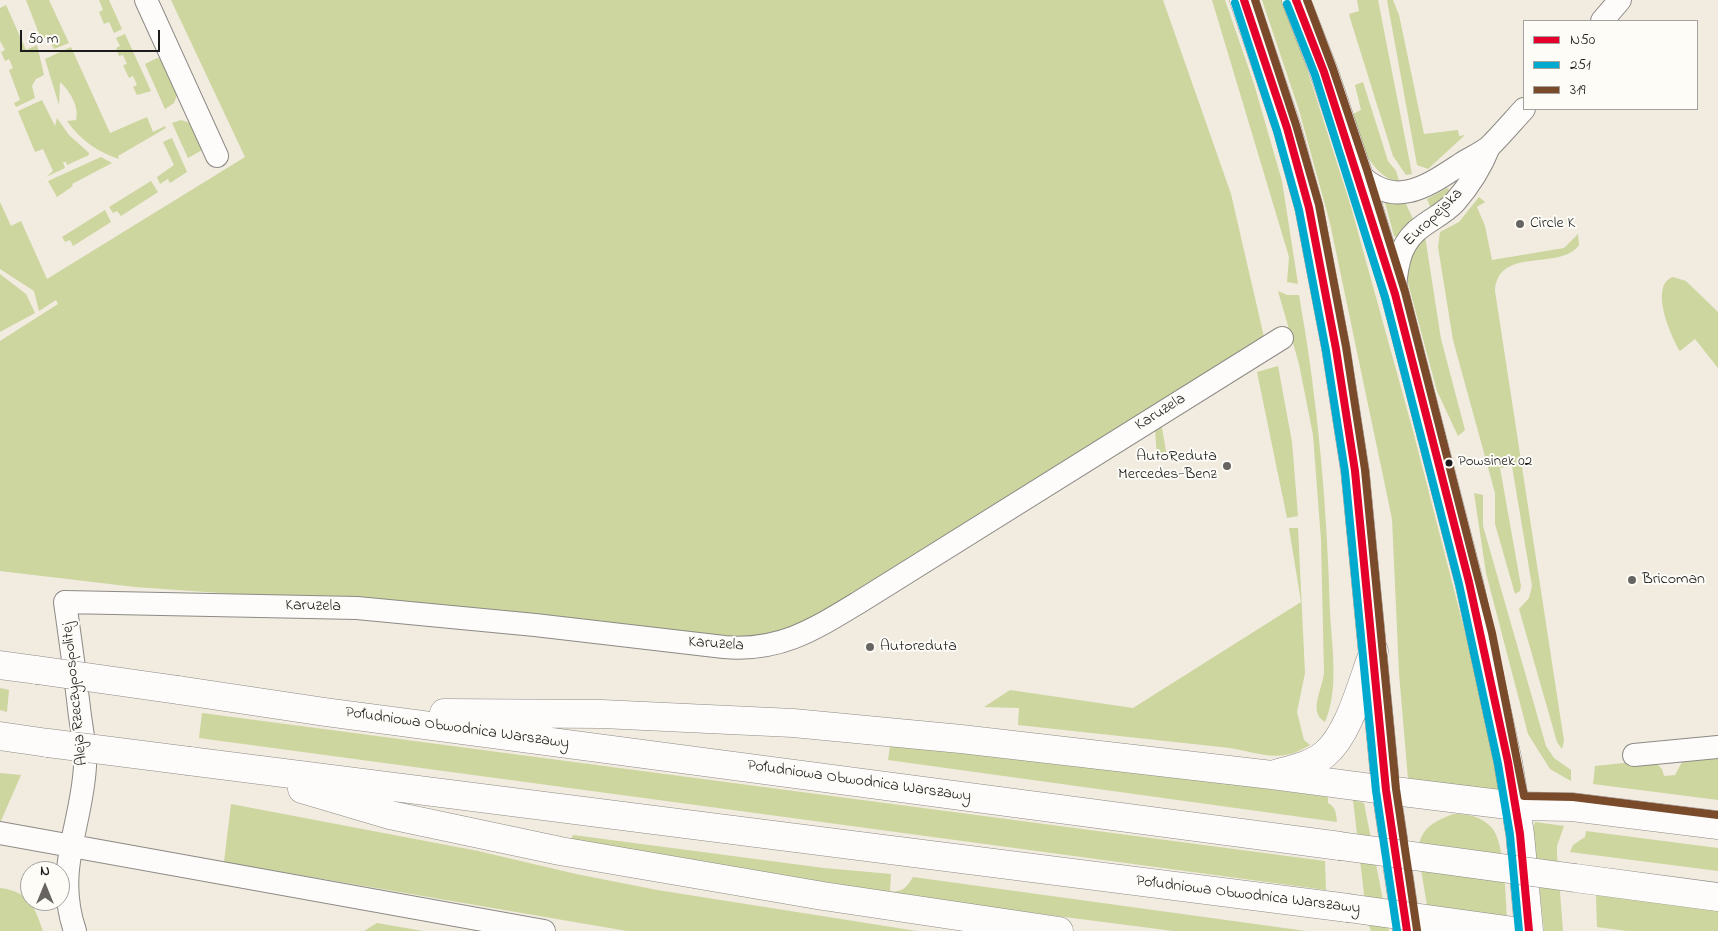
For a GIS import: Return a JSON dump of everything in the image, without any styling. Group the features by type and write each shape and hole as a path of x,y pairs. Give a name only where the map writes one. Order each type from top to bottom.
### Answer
{"main road":[{"path":"1244,0 1287,128 1309,208 1348,422 1374,651 1386,790 1407,931"},
{"path":"1296,0 1324,72 1358,173 1395,294 1482,635 1516,806 1529,931"},
{"path":"1272,774 1295,769 1313,762 1325,754 1336,742 1344,728 1374,651"},
{"name":"Południowa Obwodnica Warszawy","path":"0,665 325,712 1718,897"},
{"path":"325,712 602,714 793,723 961,739 1272,774 1516,806 1572,807 1718,825"},
{"name":"Południowa Obwodnica Warszawy","path":"0,736 223,766 1348,908 1514,931"},
{"path":"223,766 390,815 560,851 823,896 1059,931"}],"street":[{"path":"146,0 217,156"},
{"path":"1603,20 1620,0"},
{"name":"Europejska","path":"1358,173 1367,182 1379,189 1407,192 1429,185 1489,147 1523,110"},
{"name":"Europejska","path":"1395,294 1398,264 1404,244 1422,226 1454,203 1482,164 1489,147"},
{"name":"Karuzela","path":"66,602 357,608 535,625 724,647 740,648 774,644 809,632 860,602 1282,338"},
{"name":"Aleja Rzeczypospolitej","path":"66,602 85,764 82,794 70,846 66,900 75,931"},
{"path":"1634,756 1718,747"},
{"path":"0,833 544,931"}],"green space":[{"path":"26,0 49,0 69,43 54,49 48,38 41,39"},
{"path":"99,0 109,0 122,29 114,33 109,22 104,24 99,12 103,10"},
{"path":"171,0 1163,0 1231,194 1264,337 796,630 755,637 707,636 531,615 135,587 0,571 0,341 58,304 56,300 39,311 34,291 0,269 0,202 11,226 21,221 47,279 245,157"},
{"path":"1212,0 1225,0 1254,84 1282,181 1298,284 1287,282 1289,257"},
{"path":"1262,0 1282,0 1293,25 1351,207 1413,431 1491,733 1501,792 1408,779 1399,673 1392,519 1330,223 1299,110"},
{"path":"1357,0 1378,0 1412,174 1406,175 1393,156 1349,14 1359,11"},
{"path":"1387,0 1393,0 1399,15 1424,134 1458,130 1459,136 1465,135 1428,169 1417,165"},
{"path":"6,5 26,50 37,45 44,75 36,79 32,86 35,98 16,107 14,103 20,100 9,70 13,68 9,59 5,61 1,52 5,50 0,41 0,8"},
{"path":"125,34 151,91 137,95 133,87 137,85 133,76 129,78 123,65 127,64 123,55 119,56 116,48 120,46 116,38"},
{"path":"71,47 110,133 147,117 153,132 165,126 166,128 118,156 119,159 104,153 84,140 67,121 76,120 77,115 73,99 60,82 59,105 45,59"},
{"path":"157,58 162,59 178,92 174,103 165,109 145,64"},
{"path":"1363,82 1388,161 1396,171 1400,184 1380,172 1363,146 1353,114 1361,110 1355,85"},
{"path":"42,100 55,126 57,118 69,135 89,153 89,155 67,165 66,162 63,162 65,168 46,177 53,171 43,149 35,152 18,111"},
{"path":"181,120 190,123 204,149 188,158 172,123"},
{"path":"172,138 187,172 170,183 168,179 160,184 157,177 174,165 163,142"},
{"path":"101,157 112,163 72,184 73,186 57,197 48,181"},
{"path":"151,181 158,192 121,216 117,211 113,213 109,207"},
{"path":"1447,188 1451,191 1431,209 1427,199"},
{"path":"1479,197 1485,202 1477,207 1485,226 1492,260 1564,248 1578,234 1579,245 1570,253 1558,257 1518,263 1507,268 1499,277 1495,291 1564,741 1562,749 1557,742 1519,609 1529,598 1532,586 1512,466 1500,468 1521,586 1520,591 1515,594 1495,524 1495,493 1453,340 1438,247 1440,232 1459,222"},
{"path":"1384,199 1405,202 1414,221 1396,237 1394,236"},
{"path":"105,210 111,222 73,246 70,240 65,242 62,237"},
{"path":"1425,236 1441,339 1465,430 1458,436 1437,391 1408,283 1407,260"},
{"path":"0,274 26,294 35,313 0,332"},
{"path":"1673,277 1686,281 1718,312 1718,368 1695,339 1680,351 1671,334 1662,300 1666,282"},
{"path":"1278,291 1287,295 1299,295 1316,414 1327,533 1334,668 1332,696 1325,722 1317,713 1317,700 1324,673 1321,540 1313,435 1299,364"},
{"path":"1278,366 1292,442 1298,516 1287,518 1257,372"},
{"path":"1161,422 1167,457 1157,459 1155,428"},
{"path":"1474,493 1483,495 1483,526 1546,746 1554,758 1571,770 1571,781 1550,769 1528,734 1486,573"},
{"path":"1289,528 1298,528 1305,673 1297,712 1304,740 1310,745 1289,754 1270,756 1230,748 1018,725 1019,708 984,707 1010,690 1133,708 1301,602"},
{"path":"0,688 9,690 7,712 0,710"},
{"path":"202,713 1325,861 1326,890 199,738"},
{"path":"890,746 1076,763 1328,797 1328,803 1333,806 1337,822 888,760"},
{"path":"1718,756 1718,800 1593,784 1595,766 1653,760 1662,769 1664,776 1675,775 1683,760"},
{"path":"0,773 21,775 0,823"},
{"path":"1353,800 1364,803 1389,931 1371,931 1367,920"},
{"path":"231,804 478,851 576,874 657,890 917,931 627,931 224,862"},
{"path":"1453,814 1479,818 1492,828 1496,835 1500,846 1504,873 1507,923 1429,918 1420,863 1420,844 1422,836 1432,824"},
{"path":"1535,822 1564,826 1557,846 1563,931 1544,931 1533,828"},
{"path":"1586,831 1718,848 1718,871 1570,852 1573,845 1585,837"},
{"path":"573,835 824,868 891,874 890,891 904,889 913,877 1306,931 1173,931 910,897 571,840"},
{"path":"0,888 20,894 20,911 35,911 43,931 0,931"},
{"path":"1596,895 1718,911 1718,931 1627,931 1597,927"},
{"path":"377,923 423,931 364,931"}],"transit line":[{"name":"N50","path":"1244,0 1287,128 1309,208 1336,349 1355,471 1386,790 1407,931"},
{"name":"319","path":"1255,0 1296,125 1319,205 1346,347 1365,470 1396,789 1417,930"},
{"name":"N50","path":"1296,0 1324,72 1395,294 1469,582 1508,762 1520,834 1529,931"},
{"name":"319","path":"1307,0 1333,69 1367,170 1405,292 1492,633 1524,796 1573,797 1718,815"},
{"name":"251","path":"1235,3 1277,131 1299,210 1326,351 1345,472 1376,791 1397,931"},
{"name":"251","path":"1287,4 1315,75 1385,297 1459,584 1498,764 1510,835 1519,931"}],"place":[{"name":"Circle K","path":"1520,224"},
{"name":"Powsinek 02","path":"1449,463"},
{"name":"AutoReduta Mercedes-Benz","path":"1227,466"},
{"name":"Bricoman","path":"1632,580"},
{"name":"Autoreduta","path":"870,647"}]}
